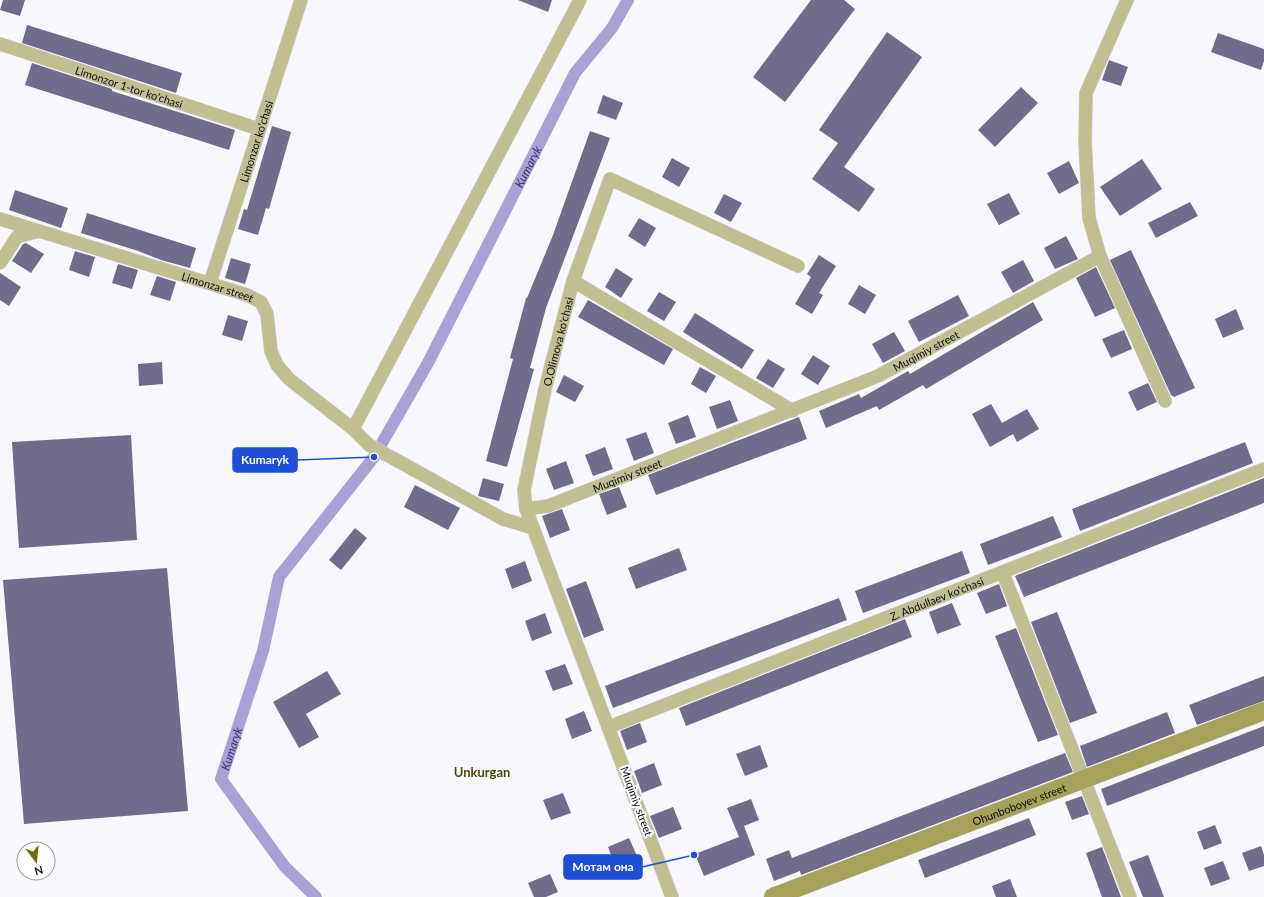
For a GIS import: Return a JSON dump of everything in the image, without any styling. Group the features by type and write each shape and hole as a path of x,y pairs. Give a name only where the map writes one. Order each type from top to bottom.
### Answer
{"main road":[{"name":"Ohunboboyev street","path":"773,897 1264,711"}],"street":[{"name":"Limonzor ko'chasi","path":"210,283 301,0"},
{"path":"353,429 580,0"},
{"path":"1127,0 1086,94 1085,141 1089,218 1100,256 1165,401"},
{"name":"Limonzor 1-tor ko'chasi","path":"0,44 259,129"},
{"name":"O.Olimova ko'chasi","path":"526,509 524,490 545,389 573,282 610,179 798,266"},
{"name":"Limonzar street","path":"0,219 41,230 210,283 247,295 261,302 267,314 271,351 276,365 289,379 353,429 369,445 503,519 534,528"},
{"path":"0,263 17,237 41,230"},
{"name":"Muqimiy street","path":"672,897 526,509 548,506 794,411 878,376 1100,256"},
{"path":"573,282 794,411"},
{"name":"Z. Abdullaev ko'chasi","path":"609,727 1004,573 1264,469"},
{"path":"1004,573 1130,897"}],"building":[{"path":"3,0 25,0 20,16 0,10"},
{"path":"518,0 552,0 548,12"},
{"path":"811,0 844,0 855,9 785,102 753,77"},
{"path":"27,25 182,73 176,93 22,43"},
{"path":"887,32 922,57 844,167 875,189 859,212 812,179 838,143 819,130"},
{"path":"1218,33 1264,49 1264,61 1261,70 1211,52"},
{"path":"1109,60 1128,67 1121,86 1102,80"},
{"path":"32,63 112,89 112,91 235,130 229,150 25,85"},
{"path":"1021,87 1038,103 995,147 978,130"},
{"path":"603,95 623,103 616,120 597,113"},
{"path":"272,126 291,132 269,209 266,208 258,235 238,229 244,209 247,210"},
{"path":"590,131 610,138 546,308 530,368 534,369 507,467 486,461 513,359 510,358 526,298 553,235"},
{"path":"672,158 690,168 679,187 662,177"},
{"path":"1142,159 1162,189 1120,216 1100,187"},
{"path":"1069,161 1079,183 1059,194 1047,173"},
{"path":"15,190 68,208 61,228 9,210"},
{"path":"1009,193 1020,214 999,225 987,204"},
{"path":"724,194 742,203 731,222 714,213"},
{"path":"1190,202 1198,216 1156,238 1148,223"},
{"path":"87,213 196,248 190,268 161,260 81,233"},
{"path":"639,218 656,228 645,247 628,236"},
{"path":"1066,236 1078,259 1055,269 1044,248"},
{"path":"26,243 44,254 31,273 12,261 23,244"},
{"path":"1131,250 1195,388 1174,397 1171,395 1110,260"},
{"path":"75,251 95,257 89,277 69,270"},
{"path":"819,255 836,266 819,293 823,295 812,314 795,304 811,277 807,274"},
{"path":"231,258 251,264 245,284 225,278"},
{"path":"1023,260 1034,281 1013,293 1001,272"},
{"path":"118,264 138,270 132,289 112,283"},
{"path":"1096,267 1115,308 1095,317 1076,278"},
{"path":"616,268 633,279 621,298 605,287"},
{"path":"0,273 21,287 9,306 0,300"},
{"path":"157,276 176,282 170,301 150,295"},
{"path":"859,285 876,295 865,314 848,304"},
{"path":"659,292 676,302 664,321 647,311"},
{"path":"958,295 969,316 919,342 908,321"},
{"path":"588,300 673,349 664,365 578,317"},
{"path":"1033,302 1043,320 926,389 923,385 879,410 877,406 826,428 819,411 859,394 861,398 908,371 910,374"},
{"path":"1236,309 1244,329 1223,338 1215,319"},
{"path":"695,313 754,350 742,369 683,332"},
{"path":"228,315 248,321 242,341 222,335"},
{"path":"1124,330 1132,349 1111,358 1102,339"},
{"path":"894,332 905,351 883,363 872,344"},
{"path":"813,355 830,366 818,385 801,374"},
{"path":"768,359 785,369 773,388 756,378"},
{"path":"162,362 163,384 139,386 138,364"},
{"path":"700,367 716,376 706,393 691,384"},
{"path":"564,375 584,386 575,402 556,392"},
{"path":"1148,383 1157,402 1137,411 1128,392"},
{"path":"730,400 738,421 717,429 709,407"},
{"path":"991,404 1002,423 1027,409 1039,429 1017,442 1013,434 990,447 972,414"},
{"path":"688,415 696,437 676,444 668,423"},
{"path":"799,417 807,439 656,495 648,475"},
{"path":"646,432 654,453 634,461 626,439"},
{"path":"131,435 137,540 19,548 12,442"},
{"path":"1245,442 1253,463 1080,531 1072,509"},
{"path":"605,447 613,469 593,476 585,455"},
{"path":"566,461 574,483 554,490 546,469"},
{"path":"483,478 504,484 499,501 478,496"},
{"path":"1264,478 1264,503 1024,597 1015,576"},
{"path":"415,485 460,508 448,530 404,507"},
{"path":"619,487 627,507 607,515 599,494"},
{"path":"562,509 570,530 550,538 542,516"},
{"path":"1053,516 1062,537 988,565 980,544"},
{"path":"355,528 367,538 341,570 329,560"},
{"path":"679,548 687,570 636,589 628,568"},
{"path":"962,551 970,573 863,613 855,591"},
{"path":"525,561 532,581 512,589 505,569"},
{"path":"167,568 188,811 24,824 3,580"},
{"path":"586,581 604,630 584,638 566,589"},
{"path":"999,584 1007,606 986,614 977,593"},
{"path":"839,598 847,620 613,708 605,686"},
{"path":"952,603 961,625 937,634 929,612"},
{"path":"1057,612 1097,713 1070,723 1031,622"},
{"path":"545,613 552,633 532,641 525,621"},
{"path":"905,619 912,637 686,726 679,708"},
{"path":"1016,628 1058,735 1038,742 995,636"},
{"path":"565,664 573,684 553,691 545,671"},
{"path":"327,671 341,694 306,714 319,737 299,748 273,702"},
{"path":"1264,676 1264,701 1197,725 1189,705"},
{"path":"584,711 592,731 572,739 565,719"},
{"path":"1167,712 1175,733 1087,767 1080,746"},
{"path":"640,723 647,742 627,750 620,731"},
{"path":"1264,726 1264,746 1107,806 1101,789"},
{"path":"760,745 768,767 745,776 736,754"},
{"path":"1065,753 1073,772 801,875 800,871 774,881 766,859 789,850 792,858"},
{"path":"654,763 662,785 642,793 634,771"},
{"path":"563,793 571,813 551,820 543,800"},
{"path":"1082,796 1089,814 1072,820 1065,802"},
{"path":"751,799 759,820 744,826 755,855 704,876 695,854 739,837 727,808"},
{"path":"673,807 682,829 659,838 650,816"},
{"path":"1029,818 1036,835 925,878 918,860"},
{"path":"1215,825 1222,843 1204,850 1197,832"},
{"path":"629,838 637,856 615,866 608,847"},
{"path":"1261,846 1264,855 1264,866 1249,871 1242,853"},
{"path":"1102,847 1121,897 1102,897 1086,853"},
{"path":"1148,855 1164,897 1143,897 1129,862"},
{"path":"1223,861 1230,879 1211,886 1204,868"},
{"path":"550,874 558,892 546,897 534,897 528,883"},
{"path":"1010,879 1017,897 996,897 992,886"}],"waterway":[{"name":"Kumaryk","path":"316,897 285,867 221,779 263,651 279,577 374,457 429,361 575,73 612,28 628,0"}],"place":[{"name":"Kumaryk","path":"374,457"},
{"name":"Мотам она","path":"694,855"}],"district":[{"name":"Unkurgan","path":"482,772"}]}
